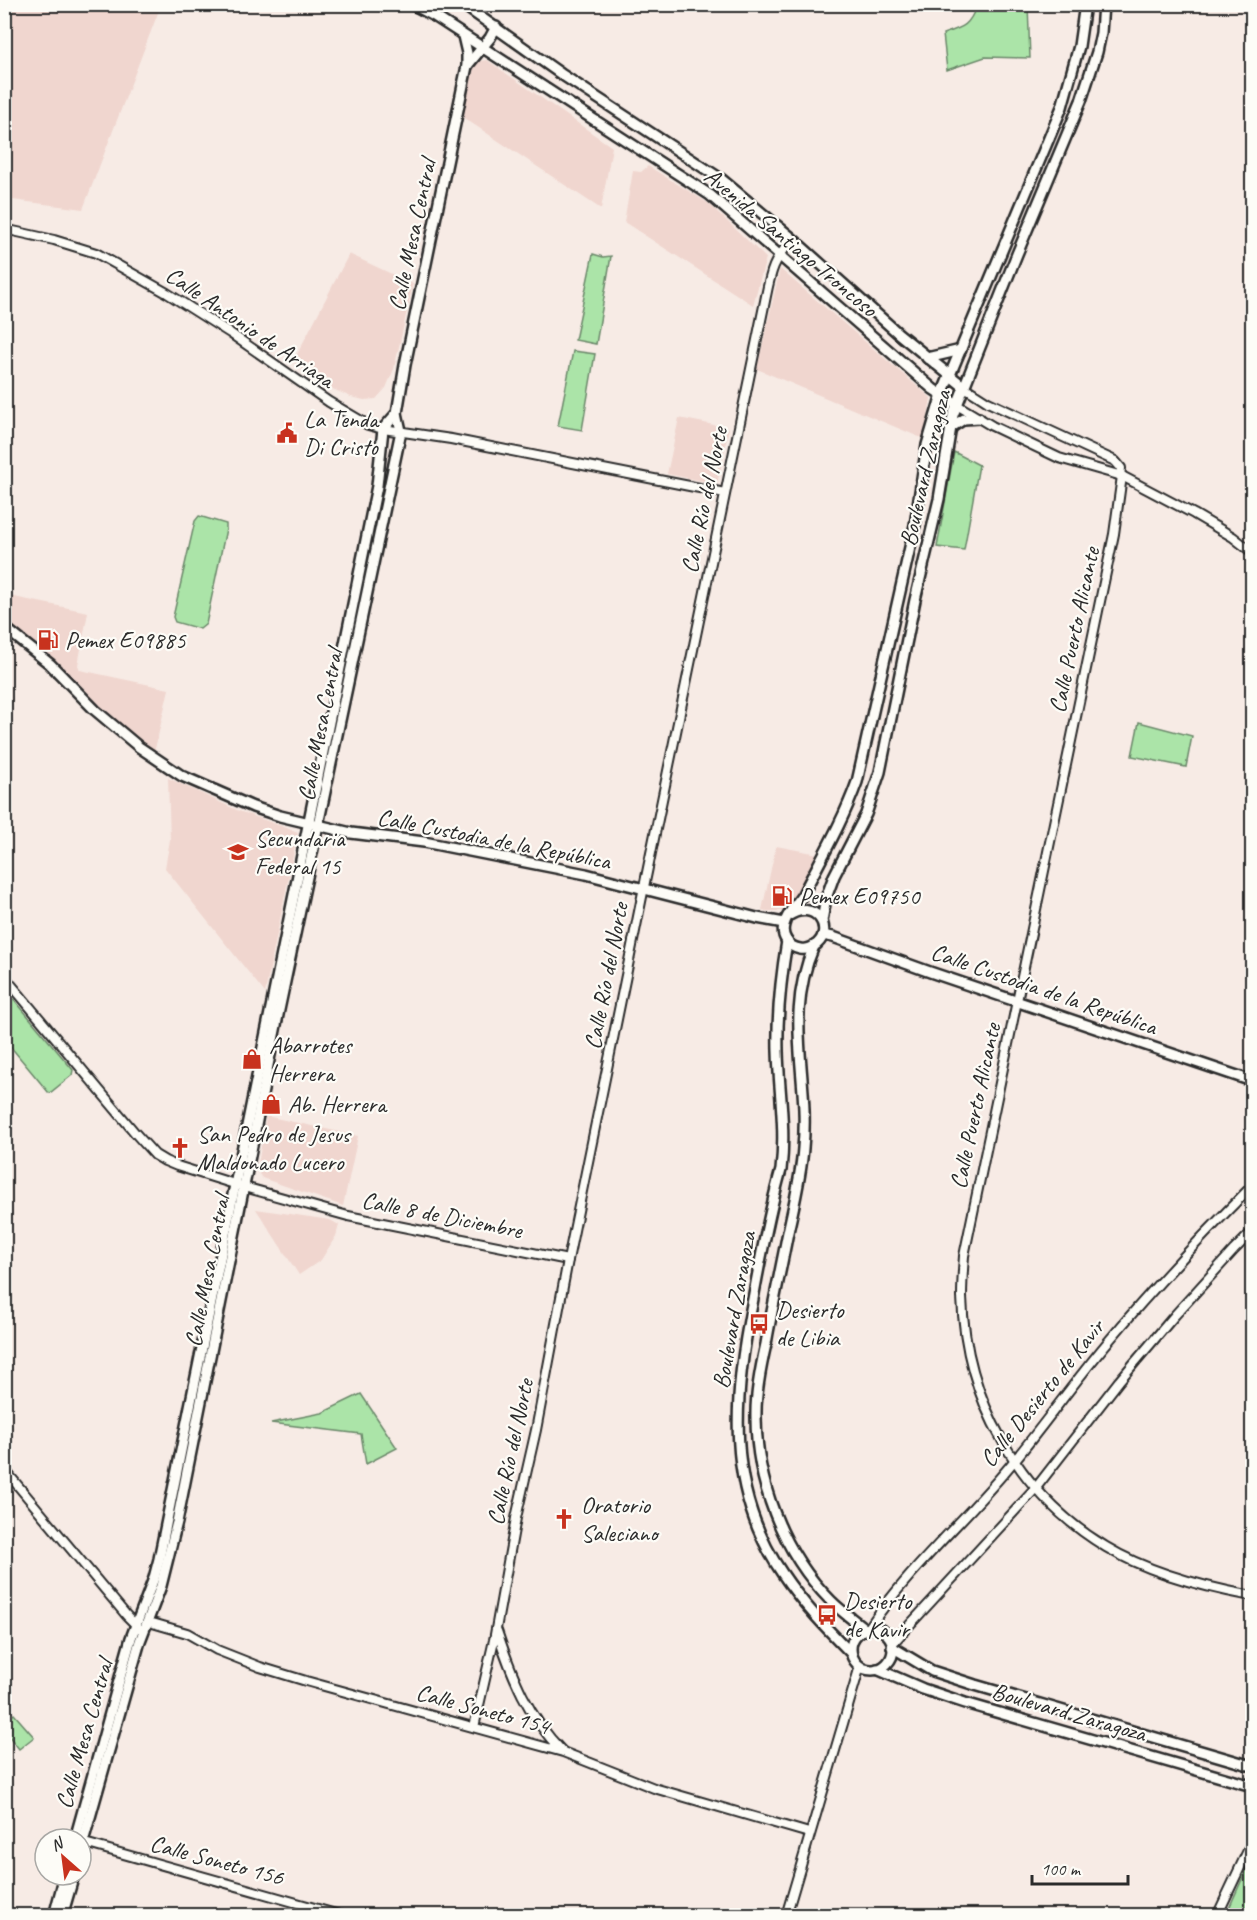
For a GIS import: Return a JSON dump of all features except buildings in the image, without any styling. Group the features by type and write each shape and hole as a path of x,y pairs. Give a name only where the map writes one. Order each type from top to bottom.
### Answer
{"main road":[{"name":"Avenida Santiago Troncoso","path":"412,4 623,137 710,195 925,382 957,405"},
{"name":"Avenida Santiago Troncoso","path":"462,4 561,74 721,179 793,239 927,358 963,386"},
{"name":"Boulevard Zaragoza","path":"786,919 799,901 816,869 846,810 857,782 921,495 927,445 942,394 1062,108 1079,46 1085,4"},
{"name":"Boulevard Zaragoza","path":"822,921 826,898 834,876 866,814 880,772 915,600 939,499 950,428 957,405 1081,101 1101,33 1103,4"},
{"path":"467,66 496,27"},
{"path":"463,36 467,66"},
{"name":"Calle Mesa Central","path":"314,824 401,430 397,413 407,353 467,66"},
{"path":"927,358 961,350"},
{"path":"383,429 397,413"},
{"path":"950,428 964,419 979,417"},
{"name":"Calle Mesa Central","path":"83,1827 136,1625 159,1560 314,824 377,486 383,429"},
{"path":"921,495 939,499"},
{"name":"Calle Custodia de la República","path":"4,627 50,664 107,721 139,747 182,776 253,807 351,832 478,852 644,887 757,918 786,919"},
{"path":"808,910 822,921 823,935 814,946 802,950 791,945 783,932 786,919 796,911 808,910"},
{"name":"Calle Custodia de la República","path":"823,935 1252,1081"},
{"name":"Boulevard Zaragoza","path":"787,941 783,961 778,1034 784,1143 781,1170 741,1362 737,1404 738,1448 748,1501 774,1560 808,1608 851,1653"},
{"name":"Boulevard Zaragoza","path":"814,946 805,968 799,1008 798,1037 804,1104 803,1148 758,1388 756,1433 768,1496 793,1550 822,1591 842,1611 867,1629"},
{"name":"Calle Mesa Central","path":"84,1827 144,1632 164,1576 177,1522 239,1186"},
{"path":"867,1629 880,1630 890,1639 892,1646 890,1659 883,1667 877,1669 865,1669 860,1666 851,1653 856,1636 867,1629"},
{"name":"Boulevard Zaragoza","path":"892,1646 932,1671 1252,1766"},
{"name":"Boulevard Zaragoza","path":"877,1669 923,1689 964,1703 1252,1785"},
{"path":"54,1916 62,1887"},
{"path":"62,1916 70,1887"}],"street":[{"path":"434,16 439,4"},
{"name":"Calle Antonio de Arriaga","path":"4,229 63,242 96,253 167,293 230,333 352,417 368,425 725,494"},
{"name":"Calle Río del Norte","path":"474,1727 772,265 793,239"},
{"name":"Avenida Santiago Troncoso","path":"963,386 1016,416 1115,461 1121,468 1121,476"},
{"name":"Avenida Santiago Troncoso","path":"957,405 992,426 1059,458 1121,476 1233,537 1252,552"},
{"name":"Calle Puerto Alicante","path":"1121,476 1114,534 964,1256 962,1297 966,1340 976,1385 995,1429 1014,1462 1035,1489 1069,1522 1107,1548 1158,1570 1191,1581 1252,1596"},
{"name":"Calle 8 de Diciembre","path":"4,976 155,1155 177,1166 239,1186 348,1216 568,1260"},
{"name":"Calle Desierto de Kavir","path":"867,1629 903,1582 1014,1462 1106,1344 1144,1300 1200,1237 1252,1186"},
{"path":"892,1646 1035,1489 1119,1381 1175,1315 1252,1232"},
{"path":"4,1469 144,1632"},
{"name":"Calle Soneto 154","path":"148,1622 187,1633 217,1650 260,1667 563,1752 654,1788 809,1833"},
{"path":"496,1628 523,1700 533,1716 563,1752"},
{"path":"786,1916 860,1666"},
{"path":"1217,1916 1252,1842"},
{"name":"Calle Soneto 156","path":"93,1846 343,1916"}],"shaded area":[{"path":"5,4 161,5 83,209 5,199"},
{"path":"487,60 612,147 601,209 461,116 472,65"},
{"path":"648,166 708,203 766,258 753,305 624,222 633,171 641,172"},
{"path":"349,254 413,284 394,369 386,388 376,399 364,400 351,397 326,386 293,362"},
{"path":"780,269 931,398 924,439 757,369"},
{"path":"679,418 729,428 717,484 667,474"},
{"path":"4,595 88,612 78,665 80,670 169,689 154,753 111,719 38,646 5,620"},
{"path":"168,778 239,811 298,832 265,993 165,868 170,840"},
{"path":"776,846 818,854 793,902 782,911 766,911 762,910"},
{"path":"266,1116 358,1136 343,1206 262,1178 257,1171"},
{"path":"256,1209 330,1220 339,1225 336,1236 321,1260 299,1275"}],"green space":[{"path":"977,5 1028,5 1030,58 985,57 947,70 943,34 965,25"},
{"path":"593,254 603,257 611,256 596,344 575,340"},
{"path":"573,351 595,354 582,430 558,426"},
{"path":"954,452 979,465 964,550 937,547"},
{"path":"199,516 226,524 206,624 200,629 175,622 173,617 195,521"},
{"path":"1139,722 1192,736 1186,767 1132,756"},
{"path":"12,997 73,1070 72,1075 49,1093 5,1040 5,1003"},
{"path":"361,1394 397,1448 366,1464 361,1434 271,1423 322,1413"},
{"path":"14,1714 34,1737 19,1749 5,1731 5,1721"},
{"path":"1252,1857 1252,1915 1226,1915"}],"place":[{"name":"La Tenda Di Cristo","path":"287,433"},
{"name":"Pemex E09885","path":"48,640"},
{"name":"Secundaria Federal 15","path":"238,852"},
{"name":"Pemex E09750","path":"782,896"},
{"name":"Abarrotes Herrera","path":"252,1059"},
{"name":"Ab. Herrera","path":"271,1104"},
{"name":"San Pedro de Jesus Maldonado Lucero","path":"180,1148"},
{"name":"Desierto de Libia","path":"759,1324"},
{"name":"Oratorio Saleciano","path":"564,1519"},
{"name":"Desierto de Kavir","path":"827,1615"}]}
